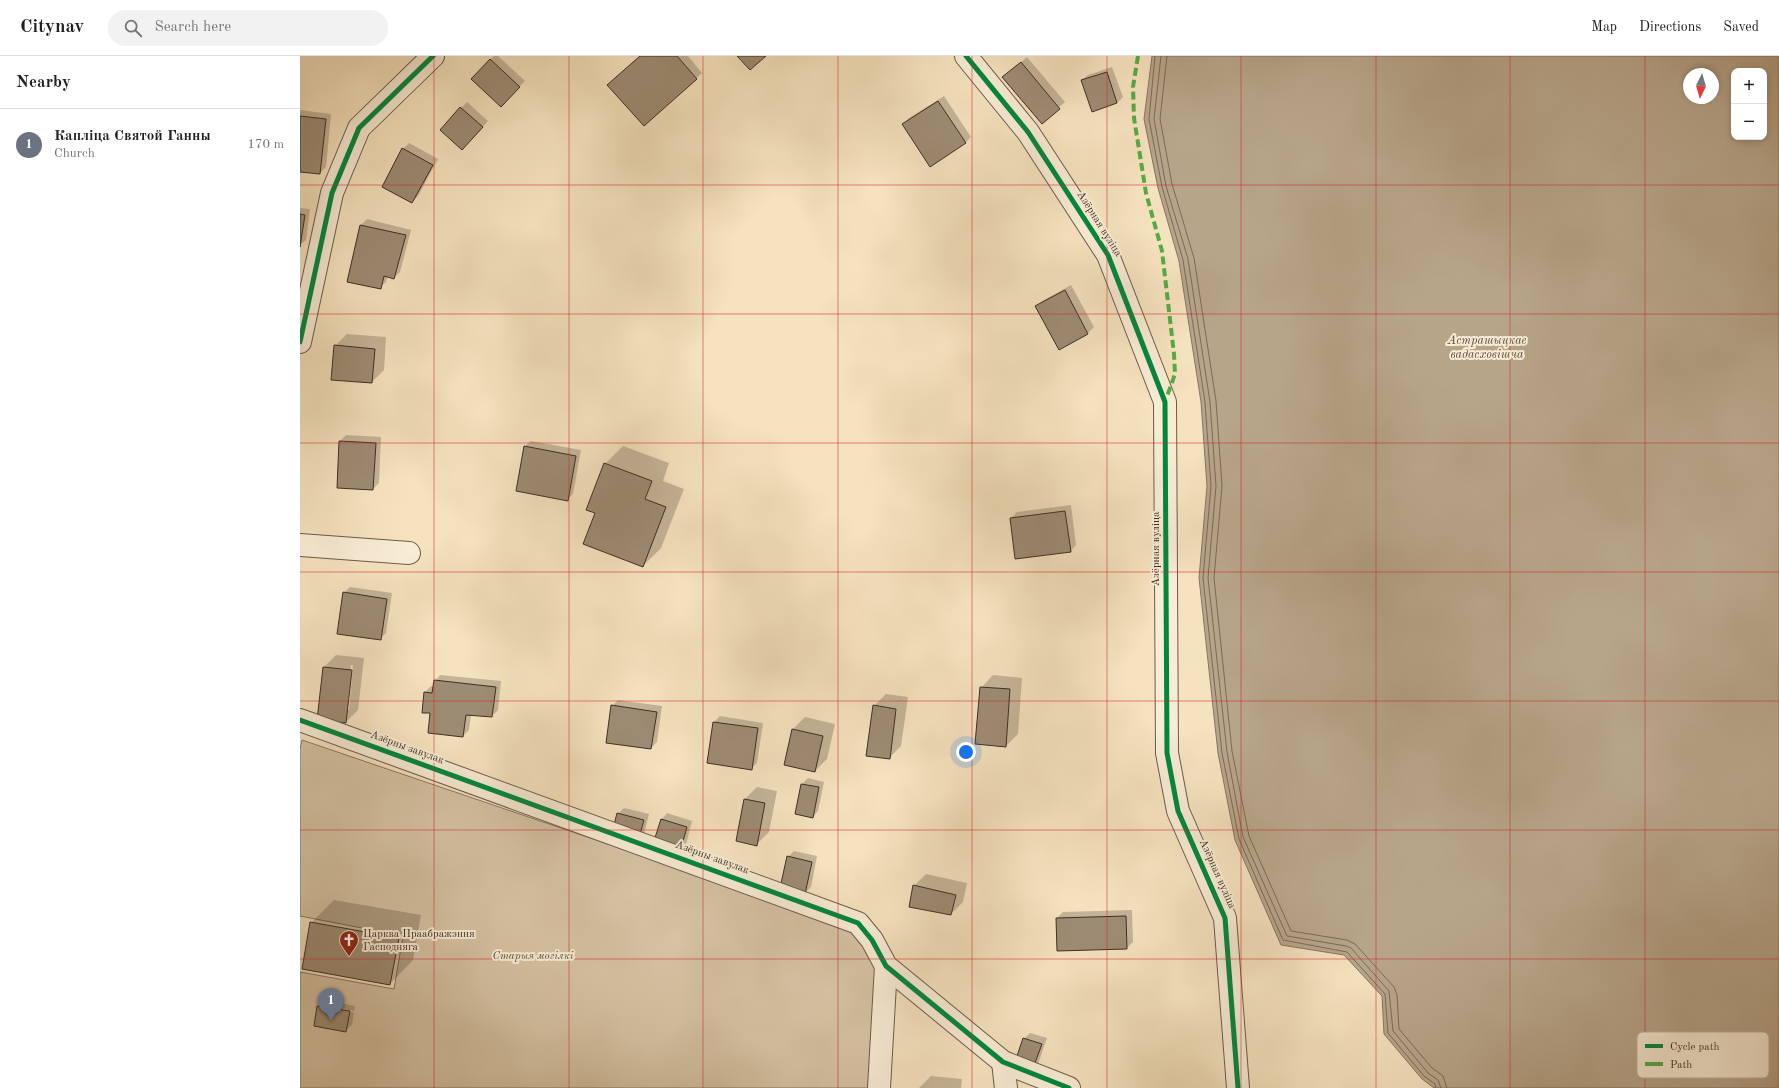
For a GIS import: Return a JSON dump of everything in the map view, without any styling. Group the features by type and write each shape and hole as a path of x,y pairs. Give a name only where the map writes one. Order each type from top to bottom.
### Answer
{"street":[{"path":"300,342 332,194 359,128 433,56"},
{"name":"Азёрная вуліца","path":"966,56 1028,132 1108,255 1165,402 1167,752 1178,811 1225,918 1238,1088"},
{"path":"300,544 409,553"},
{"name":"Азёрны завулак","path":"300,720 858,923 872,940 886,966 1003,1062 1069,1088"},
{"path":"879,1088 886,966"},
{"path":"1003,1062 1006,1088"}],"green space":[{"name":"Старыя могілкі","path":"302,740 852,927 871,950 877,982 871,1088 300,1088 300,972 394,989 403,936 300,916 300,749"}],"water":[{"name":"Астрашыцкае вадасховішча","path":"1152,56 1779,56 1779,1088 1434,1088 1422,1079 1384,1034 1382,996 1344,955 1281,945 1235,840 1218,753 1199,578 1207,486 1201,402 1179,261 1158,188 1144,119"}],"building":[{"path":"640,56 677,56 697,79 644,126 607,85"},
{"path":"737,56 766,56 750,70"},
{"path":"490,59 520,87 501,107 471,79"},
{"path":"1021,62 1060,109 1042,124 1002,77"},
{"path":"1107,72 1117,103 1092,112 1081,80"},
{"path":"938,101 966,143 930,167 902,124"},
{"path":"460,107 483,127 462,150 440,130"},
{"path":"300,116 326,119 320,174 300,172"},
{"path":"402,148 433,165 412,203 382,187"},
{"path":"300,214 305,215 300,247"},
{"path":"360,225 406,235 394,279 384,276 381,289 347,282"},
{"path":"1065,290 1088,334 1059,350 1035,306"},
{"path":"334,345 375,349 372,383 331,380"},
{"path":"339,441 376,443 373,490 337,488"},
{"path":"524,446 576,456 568,501 516,491"},
{"path":"604,463 652,481 645,499 666,507 643,567 583,544 595,513 586,510"},
{"path":"1065,511 1071,552 1015,559 1010,518"},
{"path":"343,592 387,599 381,640 337,634"},
{"path":"323,667 352,670 346,723 317,720"},
{"path":"434,680 496,687 492,717 466,715 463,737 428,733 430,713 422,713 424,692 432,693"},
{"path":"980,687 1010,689 1006,747 975,744"},
{"path":"611,705 657,712 651,749 606,743"},
{"path":"873,705 896,709 890,759 866,756"},
{"path":"713,722 758,728 752,770 707,763"},
{"path":"792,729 823,736 815,772 784,765"},
{"path":"801,784 819,787 813,818 795,814"},
{"path":"744,799 765,803 757,846 736,841"},
{"path":"617,813 644,820 637,845 611,837"},
{"path":"661,819 687,827 679,855 652,847"},
{"path":"787,856 812,862 805,894 780,888"},
{"path":"913,885 956,895 951,915 909,907"},
{"path":"1126,916 1127,949 1057,951 1056,918"},
{"name":"Царква Праабражэння Гасподняга","path":"310,922 399,938 390,985 302,969"},
{"path":"317,1006 350,1011 346,1032 314,1026"},
{"path":"1023,1038 1042,1044 1032,1071 1014,1065"}],"marked path":[{"path":"1138,56 1133,87 1134,118 1146,193 1162,251 1174,354 1175,374 1165,402"}],"cycle path":[{"path":"300,342 332,193 359,128 433,56"},
{"path":"966,56 1028,132 1108,255 1165,402 1167,753 1178,811 1225,918 1238,1088"},
{"path":"300,720 858,923 872,940 886,966 1003,1062 1069,1088"}],"place":[{"name":"Царква Праабражэння Гасподняга","path":"349,957"},
{"name":"Капліца Святой Ганны","path":"331,1021"}]}
